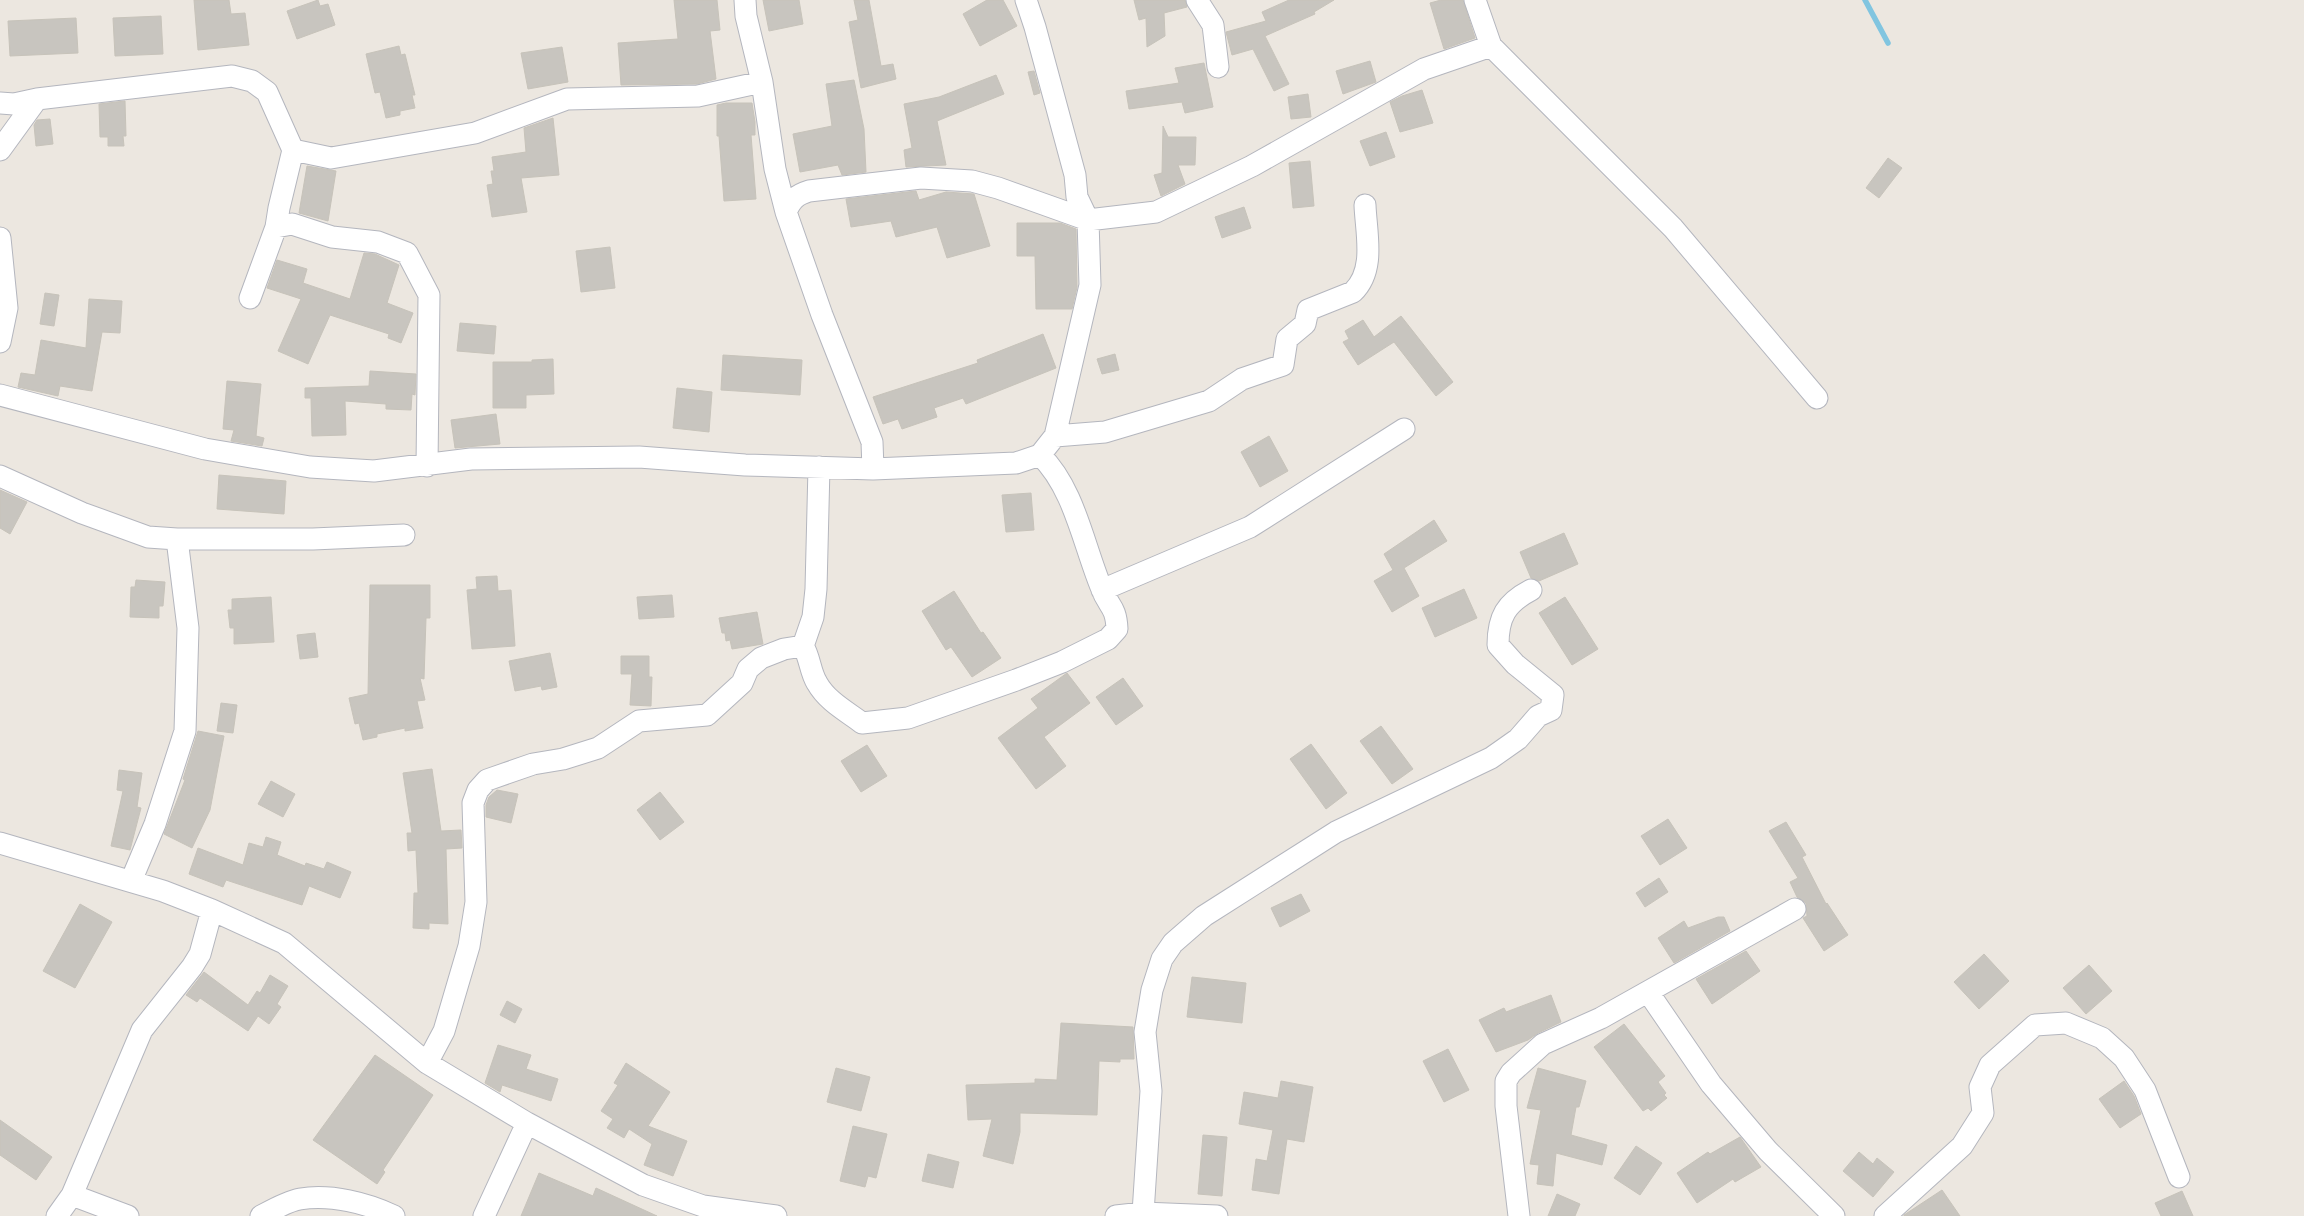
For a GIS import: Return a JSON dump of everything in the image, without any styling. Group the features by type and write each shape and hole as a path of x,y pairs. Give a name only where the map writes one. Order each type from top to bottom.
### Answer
{"street":[{"path":"745,0 746,16 762,82 774,169 786,212 822,316 872,442 873,468"},
{"path":"0,395 214,451 310,467 374,471 427,466 471,459 639,457 745,465 873,468 1016,463 1040,455 1055,436 1090,285 1088,220 1077,197 1075,175 1026,0"},
{"path":"1197,0 1213,25 1218,67"},
{"path":"1475,0 1491,46 1673,228 1817,398"},
{"path":"786,212 791,201 798,194 808,191 921,178 981,184 1088,220 1156,212 1252,166 1424,70 1491,46"},
{"path":"0,103 14,104 37,99 232,76 252,80 267,92 293,150 276,227 250,298"},
{"path":"293,150 331,158 475,133 567,99 698,96 762,82"},
{"path":"0,150 37,99"},
{"path":"1055,436 1105,432 1209,401 1242,379 1283,366 1287,339 1305,324 1308,310 1354,292 1357,288 1368,259 1369,244 1364,205"},
{"path":"276,227 292,224 332,237 378,242 407,253 428,295 427,466"},
{"path":"0,238 7,308 0,342"},
{"path":"1102,590 1250,527 1404,429"},
{"path":"803,646 809,655 816,682 831,700 862,723 908,718 1062,662 1108,639 1118,629 1117,613 1102,590 1069,501 1054,469 1040,455"},
{"path":"803,646 813,617 815,598 819,467"},
{"path":"0,476 82,513 148,537 177,539 312,539 404,535"},
{"path":"131,881 155,824 185,731 188,628 177,539"},
{"path":"1142,1213 1151,1091 1145,1032 1152,990 1162,959 1173,943 1204,916 1272,871 1336,832 1490,758 1518,739 1538,716 1551,710 1553,696 1515,664 1498,645 1498,626 1503,613 1518,597 1531,590"},
{"path":"427,1063 444,1031 469,946 476,902 473,803 478,790 487,780 533,764 563,759 598,748 639,720 706,716 742,683 748,669 761,658 784,649 803,646"},
{"path":"0,843 131,881 212,910 284,943 427,1063 527,1123 642,1185 703,1211 776,1216"},
{"path":"1519,1216 1506,1106 1506,1081 1511,1073 1543,1044 1601,1018 1795,909"},
{"path":"57,1216 72,1195 142,1030 192,967 200,954 212,910"},
{"path":"1648,992 1711,1084 1768,1151 1834,1216"},
{"path":"1885,1216 1962,1146 1983,1114 1980,1086 1990,1065 2035,1025 2066,1023 2102,1038 2124,1058 2146,1090 2179,1177"},
{"path":"484,1216 527,1123"},
{"path":"72,1195 128,1216"},
{"path":"261,1216 299,1199 325,1199 372,1205 394,1216"},
{"path":"1116,1216 1142,1213 1217,1216"}],"building":[{"path":"194,0 229,0 231,14 245,13 249,45 198,50"},
{"path":"318,0 320,6 328,4 335,25 297,39 287,11"},
{"path":"674,0 717,0 720,30 710,31 716,79 697,84 621,85 618,43 678,39"},
{"path":"763,0 799,0 803,24 769,31"},
{"path":"854,0 869,0 881,66 893,64 896,79 861,88 849,22 858,20"},
{"path":"987,0 1003,0 1017,26 980,46 963,14"},
{"path":"1134,0 1185,0 1187,7 1164,13 1165,36 1147,47 1146,18 1139,20"},
{"path":"1289,0 1334,0 1314,12 1315,14 1265,36 1289,84 1274,91 1253,49 1232,55 1226,32 1266,21 1262,12"},
{"path":"1441,0 1463,0 1475,38 1444,49 1430,3"},
{"path":"161,16 163,54 115,56 113,18"},
{"path":"76,18 78,53 10,56 8,21"},
{"path":"399,46 401,55 405,54 415,95 412,95 415,108 400,111 400,115 386,118 380,92 375,93 366,54"},
{"path":"562,47 568,82 528,89 521,53"},
{"path":"1370,61 1376,82 1343,94 1336,71"},
{"path":"1204,63 1213,107 1185,113 1182,102 1129,109 1126,91 1179,83 1175,68"},
{"path":"1034,71 1040,93 1034,95 1028,72"},
{"path":"996,75 1004,94 937,121 946,165 906,167 904,150 912,148 904,104 939,97"},
{"path":"854,80 864,129 866,172 842,175 838,165 800,172 793,134 832,126 826,84"},
{"path":"1422,90 1433,123 1400,132 1390,102"},
{"path":"1308,94 1311,117 1291,119 1288,97"},
{"path":"125,101 126,136 123,136 124,146 108,146 108,137 100,137 99,104"},
{"path":"752,103 755,135 751,135 756,199 724,201 719,136 717,136 717,105"},
{"path":"553,118 559,175 521,178 527,212 492,217 487,185 493,184 491,171 494,171 492,157 526,152 524,128"},
{"path":"50,119 53,144 36,146 34,125 37,120"},
{"path":"1163,126 1168,137 1196,137 1195,165 1178,165 1185,184 1161,196 1154,175 1162,173"},
{"path":"1386,132 1395,157 1370,166 1360,141"},
{"path":"1888,158 1902,168 1879,198 1866,188"},
{"path":"1310,161 1314,206 1293,208 1289,163"},
{"path":"307,166 336,171 328,221 299,213"},
{"path":"916,191 919,200 946,192 974,194 990,246 947,258 937,227 896,237 891,221 851,227 846,199"},
{"path":"1244,207 1251,228 1222,238 1215,217"},
{"path":"1017,223 1060,223 1076,229 1077,287 1072,309 1036,309 1035,256 1017,256"},
{"path":"610,247 615,288 581,292 576,251"},
{"path":"364,253 375,254 399,265 387,303 413,313 401,343 388,338 389,334 330,315 308,364 278,351 301,299 267,288 277,260 307,269 303,283 350,299"},
{"path":"45,293 59,295 54,326 40,324"},
{"path":"89,299 122,301 120,333 102,332 92,391 60,386 58,396 18,387 21,373 35,375 41,340 86,348"},
{"path":"1401,316 1453,382 1436,396 1394,342 1358,365 1343,342 1349,339 1345,331 1363,320 1374,337"},
{"path":"460,323 496,326 494,354 457,351"},
{"path":"1043,334 1056,368 966,404 963,398 934,408 937,417 902,429 898,419 883,424 873,397 978,363 977,360"},
{"path":"1115,354 1119,370 1102,374 1097,359"},
{"path":"723,355 802,360 800,395 721,390"},
{"path":"553,359 554,394 526,395 526,408 493,408 493,362 532,362 532,360"},
{"path":"370,371 416,374 415,395 412,394 411,410 386,409 386,404 345,401 346,435 312,436 311,398 305,398 305,388 369,386"},
{"path":"227,381 261,384 256,436 264,438 262,446 231,441 234,430 223,429"},
{"path":"677,388 712,392 709,432 673,428"},
{"path":"496,414 500,444 455,448 451,420"},
{"path":"1269,436 1288,471 1260,487 1241,452"},
{"path":"219,475 286,481 284,514 217,509"},
{"path":"0,490 27,502 10,534 0,528"},
{"path":"1031,493 1034,530 1006,532 1002,495"},
{"path":"1434,520 1447,541 1404,568 1419,596 1392,612 1374,581 1393,570 1384,554"},
{"path":"1564,533 1578,564 1539,581 1531,578 1520,552"},
{"path":"497,576 498,591 511,590 515,646 472,649 467,590 477,589 476,577"},
{"path":"136,580 165,582 163,606 159,606 159,618 130,617 131,587 135,587"},
{"path":"370,585 430,585 430,618 426,618 424,679 420,678 425,700 417,701 423,728 405,731 405,728 377,734 377,737 363,740 359,723 355,724 349,698 368,694"},
{"path":"1464,589 1477,618 1435,637 1422,608"},
{"path":"954,591 981,633 983,632 1001,658 972,677 951,647 946,650 922,611"},
{"path":"672,595 674,617 639,619 637,597"},
{"path":"271,597 274,642 234,644 234,628 230,628 228,610 232,610 232,599"},
{"path":"1565,597 1598,649 1572,665 1539,613"},
{"path":"757,612 763,644 732,649 730,640 726,641 725,633 722,633 719,618"},
{"path":"315,633 318,657 300,659 297,635"},
{"path":"550,653 557,687 542,690 541,686 515,691 509,661"},
{"path":"621,656 649,656 649,677 652,677 651,706 630,705 632,674 621,674"},
{"path":"1067,673 1090,703 1044,737 1066,766 1036,789 998,738 1038,708 1031,699"},
{"path":"1123,678 1143,706 1116,725 1096,697"},
{"path":"221,703 237,705 233,733 217,731"},
{"path":"1381,726 1413,769 1392,784 1360,741"},
{"path":"198,731 224,736 210,810 192,848 164,834 185,780 183,779"},
{"path":"1311,744 1347,793 1326,809 1290,759"},
{"path":"867,745 887,776 861,792 841,761"},
{"path":"432,769 441,831 461,830 462,848 446,849 448,924 429,923 429,929 413,928 414,893 418,893 416,850 408,851 407,833 412,833 403,773"},
{"path":"119,770 142,773 137,807 141,808 130,850 111,846 123,791 117,790"},
{"path":"271,781 295,794 283,817 258,804"},
{"path":"497,790 518,794 511,823 486,817 486,805 489,797"},
{"path":"660,792 684,822 660,840 637,810"},
{"path":"1668,819 1687,848 1660,865 1641,836"},
{"path":"1786,822 1806,855 1802,857 1826,904 1848,935 1824,951 1803,918 1807,916 1806,903 1797,897 1790,882 1798,878 1769,831"},
{"path":"266,837 281,842 277,855 305,866 306,863 324,869 327,862 351,872 340,898 309,886 302,905 226,880 223,887 189,874 198,848 243,865 249,843 263,847"},
{"path":"1659,878 1668,892 1645,907 1636,893"},
{"path":"1301,894 1310,911 1280,927 1271,908"},
{"path":"80,904 112,922 75,988 43,971"},
{"path":"1718,917 1724,917 1730,931 1674,963 1658,938 1684,921 1688,928"},
{"path":"1746,951 1760,971 1712,1004 1696,979"},
{"path":"1984,954 2009,981 1979,1009 1954,982"},
{"path":"2089,965 2112,991 2086,1014 2063,988"},
{"path":"204,972 248,1005 257,991 260,993 270,975 288,986 277,1004 281,1007 269,1024 258,1016 248,1031 200,998 197,1002 186,995"},
{"path":"1192,977 1246,983 1242,1023 1187,1017"},
{"path":"1551,995 1561,1022 1528,1040 1496,1052 1479,1020 1504,1008 1506,1012"},
{"path":"507,1001 522,1009 515,1023 500,1015"},
{"path":"1061,1023 1133,1027 1134,1059 1120,1059 1120,1062 1099,1061 1097,1115 1020,1113 1020,1132 1013,1164 983,1156 992,1119 968,1120 966,1085 1035,1083 1035,1079 1057,1080"},
{"path":"1624,1024 1665,1076 1658,1082 1666,1093 1664,1095 1667,1098 1651,1111 1648,1108 1643,1111 1594,1047"},
{"path":"498,1045 531,1055 526,1069 558,1079 551,1101 502,1085 500,1092 485,1083"},
{"path":"1448,1049 1469,1090 1444,1102 1423,1061"},
{"path":"375,1055 433,1095 383,1170 385,1172 377,1184 313,1140"},
{"path":"626,1063 670,1092 648,1126 687,1141 673,1176 644,1165 652,1144 629,1129 624,1138 607,1128 613,1119 601,1111 618,1085 614,1083"},
{"path":"836,1068 870,1077 861,1111 827,1102"},
{"path":"1538,1068 1586,1081 1579,1107 1576,1107 1571,1135 1607,1145 1602,1165 1556,1153 1553,1186 1537,1184 1539,1165 1530,1164 1541,1110 1527,1108"},
{"path":"1281,1081 1313,1087 1304,1142 1287,1139 1279,1194 1252,1190 1256,1159 1267,1161 1273,1130 1239,1124 1244,1092 1278,1098"},
{"path":"2124,1081 2134,1096 2141,1114 2120,1128 2099,1099"},
{"path":"0,1120 52,1157 36,1180 0,1155"},
{"path":"853,1126 887,1134 876,1178 868,1176 865,1187 840,1181"},
{"path":"1203,1135 1227,1137 1222,1196 1198,1194"},
{"path":"1740,1137 1761,1167 1735,1182 1733,1179 1697,1203 1677,1173 1708,1152 1710,1154"},
{"path":"1636,1146 1662,1163 1640,1195 1614,1178"},
{"path":"1859,1152 1873,1164 1877,1158 1894,1172 1873,1197 1843,1171"},
{"path":"928,1154 959,1162 953,1188 922,1181"},
{"path":"539,1173 593,1196 596,1188 657,1216 521,1216"},
{"path":"1942,1190 1960,1216 1904,1216 1904,1215"},
{"path":"2182,1191 2193,1216 2161,1216 2155,1203"},
{"path":"1557,1194 1580,1204 1575,1216 1548,1216"}],"waterway":[{"path":"1865,0 1888,43"}]}
